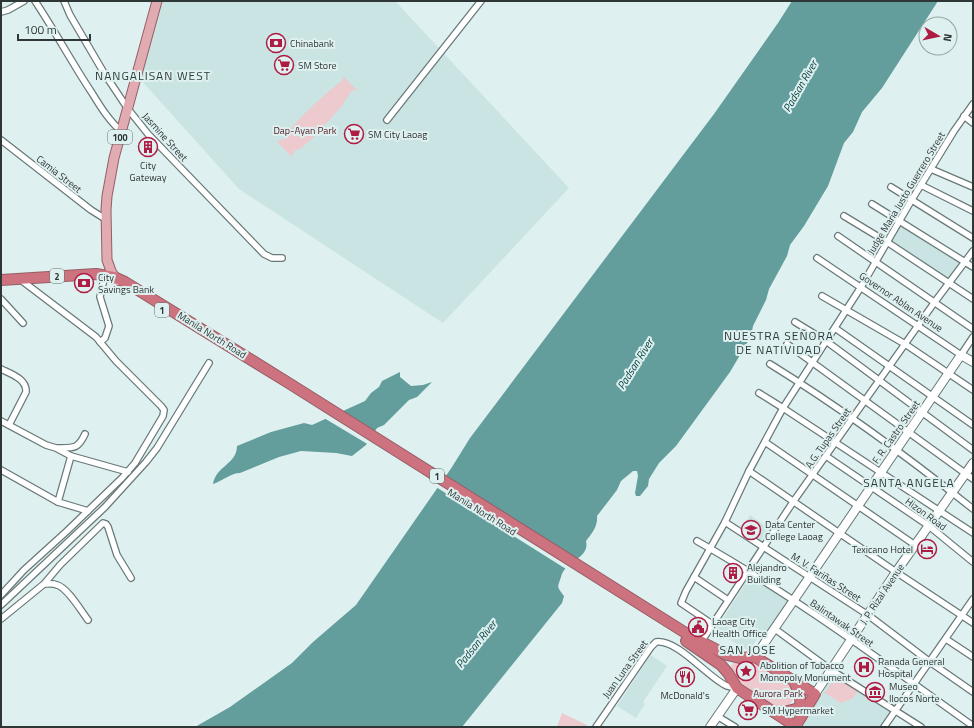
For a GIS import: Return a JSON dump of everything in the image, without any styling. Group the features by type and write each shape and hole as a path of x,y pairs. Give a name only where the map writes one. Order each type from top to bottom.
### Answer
{"highway":[{"name":"2","path":"1,280 18,278 105,278"},
{"name":"Manila North Road","path":"105,278 207,336 662,622 718,662 728,673 737,688 795,726"},
{"name":"Manila North Road","path":"662,622 720,653 740,658 755,657"},
{"path":"755,657 816,694"},
{"path":"774,712 803,710 800,696 794,681"},
{"name":"J. P. Rizal Avenue","path":"795,726 803,710 816,694"}],"main road":[{"name":"100","path":"105,278 108,258 106,210 114,158 157,1"},
{"path":"105,278 103,266 108,258"},
{"name":"Governor Ablan Avenue","path":"961,355 973,362"},
{"name":"F. R. Castro Street","path":"755,657 961,355"},
{"name":"J. P. Rizal Avenue","path":"816,694 896,572 973,463"},
{"path":"710,727 737,688"}],"street":[{"path":"1,12 8,10 24,1"},
{"path":"34,1 98,103 117,128 122,132"},
{"name":"Jasmine Street","path":"64,1 70,15 104,73 128,109 148,134 264,254 272,258 282,258"},
{"path":"387,120 481,1"},
{"name":"Judge Maria Justo Guerrero Street","path":"694,577 725,522 783,408 861,287 911,201 973,104"},
{"path":"964,116 973,123"},
{"name":"Camia Street","path":"1,140 90,210 107,220"},
{"path":"931,169 973,188"},
{"path":"921,185 973,211"},
{"path":"891,187 911,201 973,238"},
{"path":"872,204 973,267"},
{"path":"844,216 887,242 973,299"},
{"path":"838,236 973,329"},
{"name":"A.G. Tupas Street","path":"703,639 793,502 864,400 973,251"},
{"name":"Governor Ablan Avenue","path":"817,258 961,355"},
{"path":"1,595 24,570 128,472 163,416 164,410 116,362 100,342 80,324 18,278"},
{"path":"100,342 105,338 109,326 100,297 105,278"},
{"path":"822,296 905,344 973,390"},
{"path":"1,299 23,323"},
{"path":"795,322 826,341 973,450"},
{"path":"835,328 973,425"},
{"name":"F. R. Castro Street","path":"961,355 973,338"},
{"path":"787,344 973,479"},
{"path":"1,606 105,507 146,462 157,448 209,363"},
{"path":"770,364 799,382 896,449 973,509"},
{"path":"1,370 22,381 26,388 26,392 9,425"},
{"path":"759,393 973,533"},
{"path":"1,421 46,445 56,448 71,456 128,472"},
{"path":"56,448 74,448 80,444 85,434"},
{"path":"765,442 915,546"},
{"path":"58,502 71,456"},
{"name":"Hizon Road","path":"826,456 929,526 973,562"},
{"path":"1,470 58,502 88,511"},
{"path":"750,471 896,572 973,622"},
{"name":"M. V. Fariñas Street","path":"725,522 868,615 930,662 973,692"},
{"path":"1,620 44,584 60,565 104,523 108,527 118,555 131,578"},
{"name":"Balintawak Street","path":"697,540 748,571 852,640 973,726"},
{"path":"712,624 681,603 694,577 728,600"},
{"path":"44,584 58,585 64,589 88,620"},
{"path":"884,727 973,599"},
{"path":"775,629 831,670 921,727"},
{"path":"946,639 973,657"},
{"name":"Juan Luna Street","path":"596,727 655,642 659,641 668,643 691,658 727,686 737,688"},
{"path":"691,658 697,650"},
{"path":"717,716 735,727"}],"shaded area":[{"name":"SM City Laoag","path":"161,1 395,1 569,188 443,323 239,189 141,80"},
{"path":"900,224 961,260 947,280 890,242"},
{"path":"750,515 768,528 761,541 742,529"},
{"path":"750,576 789,602 768,634 762,631 749,651 715,631"},
{"path":"651,655 667,666 643,702 645,704 636,718 617,706"},
{"name":"Ranada General Hospital","path":"865,657 872,662 863,677 855,672"},
{"path":"834,674 891,712 881,727 801,727"}],"green space":[{"name":"Dap-Ayan Park","path":"343,76 358,91 352,90 341,107 315,136 300,149 294,151 292,157 276,141 283,140 302,116 343,80"},
{"name":"Aurora Park","path":"755,661 792,682 795,696 789,706 777,710 743,688 731,666 733,663"},
{"path":"835,677 858,691 852,699 841,703 825,693"},
{"path":"562,713 587,725 586,727 557,727"}],"water":[{"name":"Padsan River","path":"792,1 938,1 928,16 918,16 918,32 882,88 862,112 853,132 844,143 828,186 804,226 790,245 787,256 769,289 766,300 753,326 751,336 730,372 676,446 659,463 649,479 648,486 640,496 636,496 635,493 638,476 637,471 633,471 621,481 617,490 597,516 596,526 586,541 584,552 563,571 558,586 564,596 562,603 462,727 195,727 230,707 292,663 313,642 356,605 452,467 470,438 714,114"},
{"path":"400,372 400,377 411,386 423,385 432,382 417,397 409,400 384,425 377,428 366,445 352,456 336,453 301,451 279,457 240,473 233,474 213,484 218,473 234,457 237,446 271,432 304,423 312,425 365,401 371,393 379,387 382,381"}],"pier":[{"path":"339,411 376,434 369,445 324,418"},
{"path":"444,476 578,560 566,569 436,487"}],"place":[{"name":"Chinabank","path":"276,43"},
{"name":"SM Store","path":"284,65"},
{"name":"SM City Laoag","path":"354,134"},
{"name":"City Gateway","path":"148,147"},
{"name":"City Savings Bank","path":"84,283"},
{"name":"Data Center College Laoag","path":"751,530"},
{"name":"Texicano Hotel","path":"927,549"},
{"name":"Alejandro Building","path":"733,573"},
{"name":"Laoag City Health Office","path":"698,627"},
{"name":"Ranada General Hospital","path":"864,667"},
{"name":"Abolition of Tobacco Monopoly Monument","path":"746,671"},
{"name":"McDonald's","path":"685,677"},
{"name":"Museo Ilocos Norte","path":"875,692"},
{"name":"SM Hypermarket","path":"748,710"}],"district":[{"name":"NANGALISAN WEST","path":"153,75"},
{"name":"NUESTRA SEÑORA DE NATIVIDAD","path":"779,342"},
{"name":"SANTA ANGELA","path":"909,482"},
{"name":"SAN JOSE","path":"748,649"}]}
